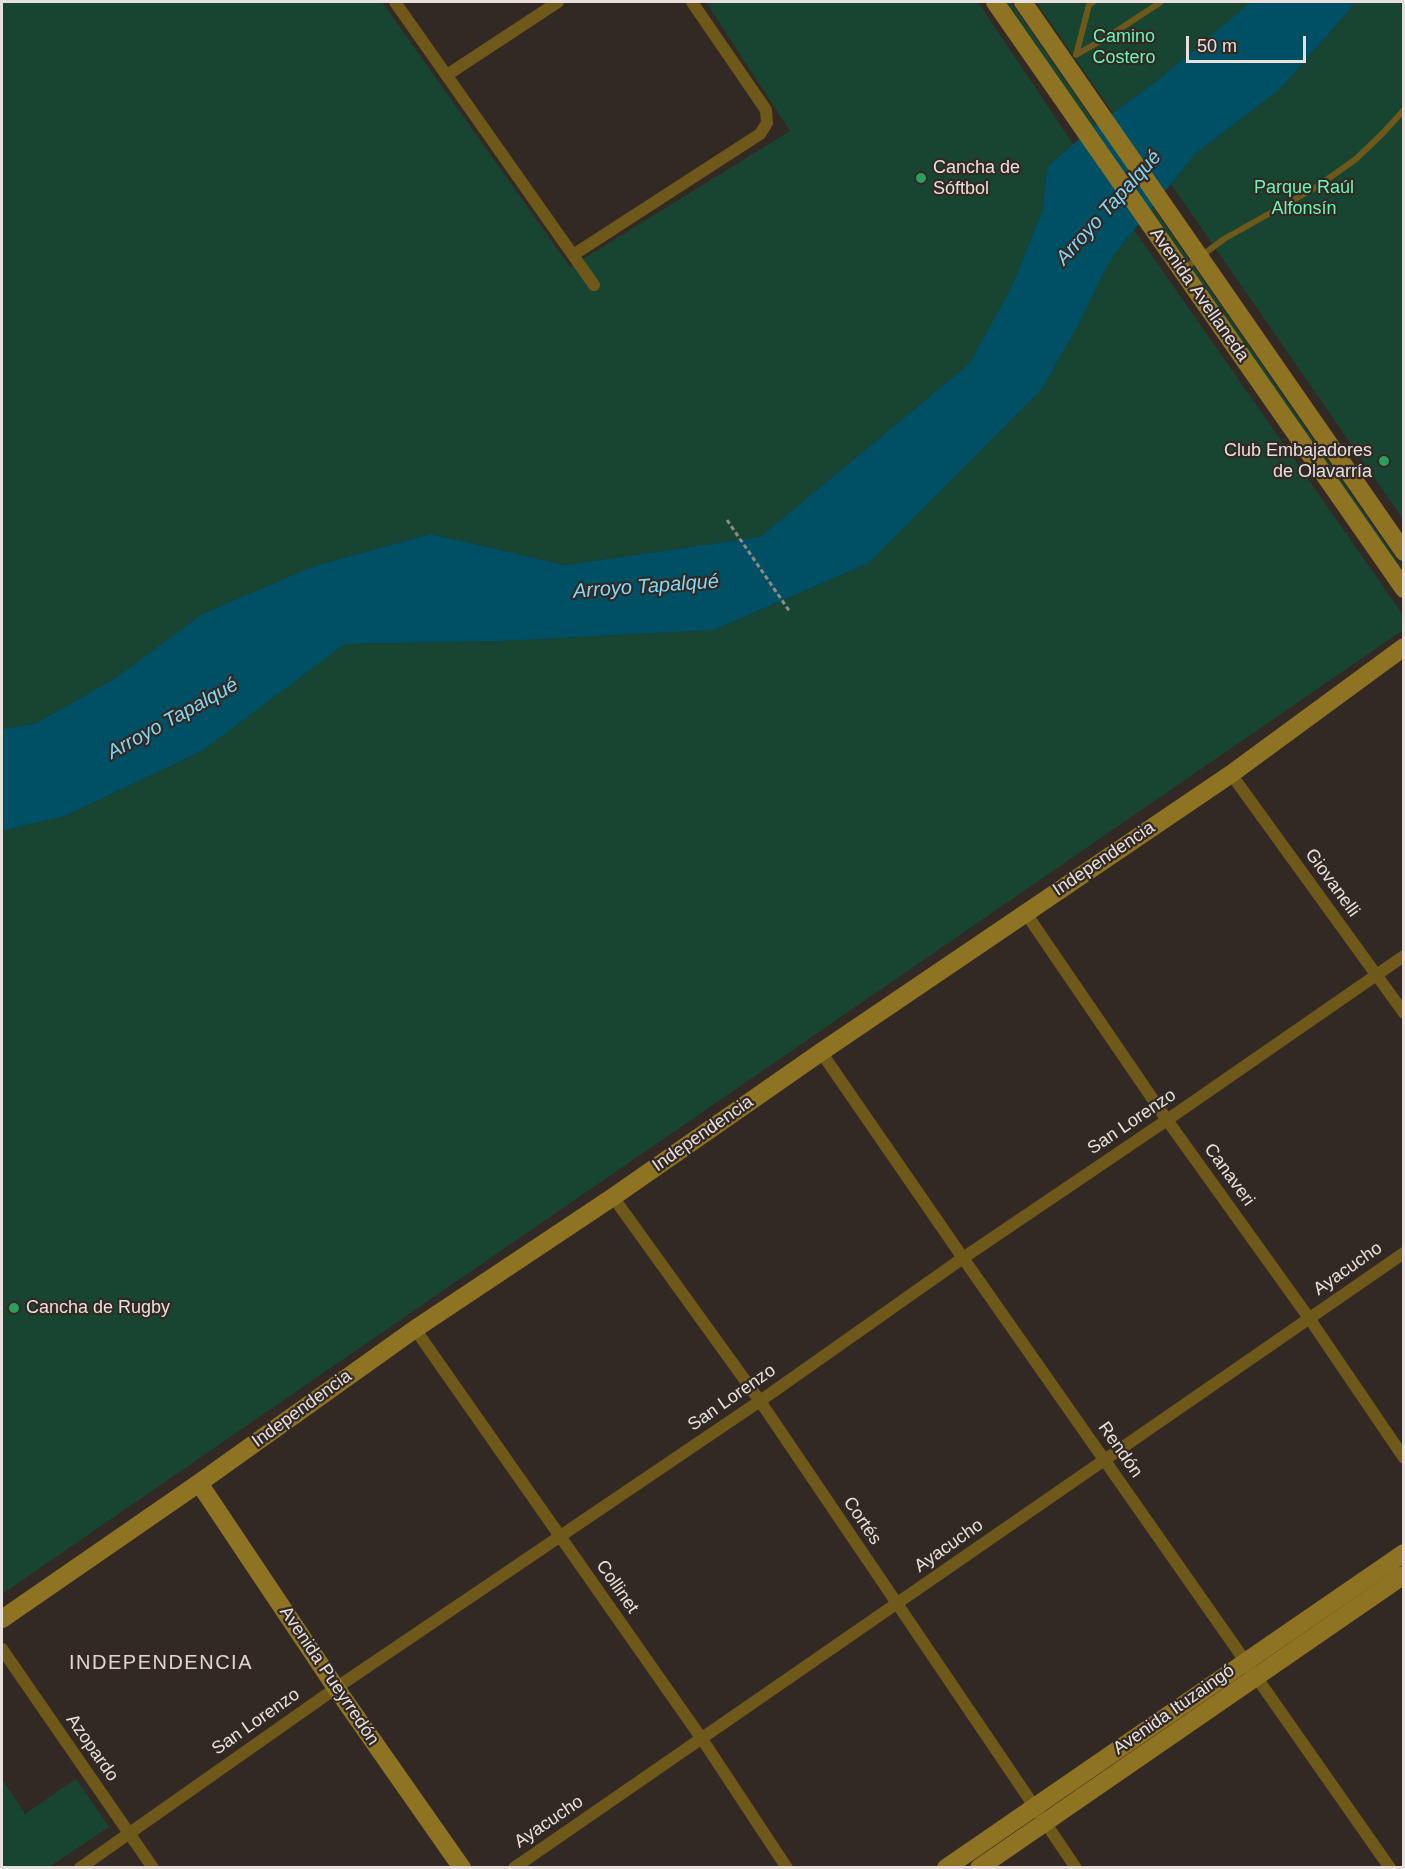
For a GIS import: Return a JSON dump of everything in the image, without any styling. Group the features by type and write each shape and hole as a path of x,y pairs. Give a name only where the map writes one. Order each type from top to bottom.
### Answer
{"main road":[{"name":"Avenida Avellaneda","path":"995,2 1404,589"},
{"name":"Avenida Avellaneda","path":"1023,2 1071,60 1092,101 1404,552"},
{"name":"Independencia","path":"2,1620 415,1329 613,1197 1025,912 1231,774 1404,647"},
{"name":"Avenida Pueyrredón","path":"199,1483 336,1688 462,1868"},
{"name":"Avenida Ituzaingó","path":"979,1868 1045,1822 1404,1553"},
{"name":"Avenida Ituzaingó","path":"946,1868 1034,1806 1251,1668 1404,1575"}],"street":[{"path":"395,2 594,285"},
{"path":"447,75 558,2"},
{"path":"573,255 760,134 767,123 766,110 692,2"},
{"name":"Giovanelli","path":"1231,774 1404,1013"},
{"name":"Canaveri","path":"1025,912 1167,1120 1309,1318 1404,1458"},
{"name":"San Lorenzo","path":"80,1868 336,1688 760,1401 963,1258 1404,956"},
{"name":"Rendón","path":"821,1052 1390,1868"},
{"name":"Cortés","path":"613,1197 760,1401 1076,1868"},
{"name":"Ayacucho","path":"514,1868 1404,1253"},
{"name":"Collinet","path":"415,1329 702,1739 787,1868"},
{"name":"Azopardo","path":"2,1649 153,1868"}],"lane":[{"path":"1071,60 1089,5 1093,2"},
{"path":"1051,83 1071,60 1161,2"},
{"path":"1182,270 1224,238 1323,182 1356,159 1404,110"}],"path":[{"path":"727,520 790,612"}],"green space":[{"path":"2,2 382,2 570,267 790,131 706,2 978,2 1073,144 1047,167 1043,209 1011,288 969,364 760,537 565,565 431,534 314,566 202,614 117,677 37,723 2,729"},
{"path":"1006,2 1011,2 1403,569 1403,576"},
{"name":"Camino Costero","path":"1036,2 1251,2 1159,79 1113,113"},
{"name":"Parque Raúl Alfonsín","path":"1354,2 1403,2 1403,519 1171,184 1195,154 1280,89"},
{"path":"1134,230 1403,615 1403,630 2,1594 2,831 65,816 202,751 345,644 501,641 714,630 869,563 1042,389 1078,325 1110,260"},
{"path":"2,1779 25,1814 76,1779 109,1827 49,1867 2,1867"}],"water":[{"name":"Arroyo Tapalqué","path":"1251,2 1354,2 1280,89 1195,154 1110,260 1078,325 1042,389 869,563 714,630 501,641 345,644 202,751 65,816 2,831 2,729 37,723 117,677 202,614 314,566 431,534 565,565 760,537 969,364 1011,288 1043,209 1047,167 1086,133 1159,79"}],"place":[{"name":"Cancha de Sóftbol","path":"921,178"},
{"name":"Club Embajadores de Olavarría","path":"1384,461"},
{"name":"Cancha de Rugby","path":"14,1308"}],"district":[{"name":"INDEPENDENCIA","path":"161,1663"}]}
